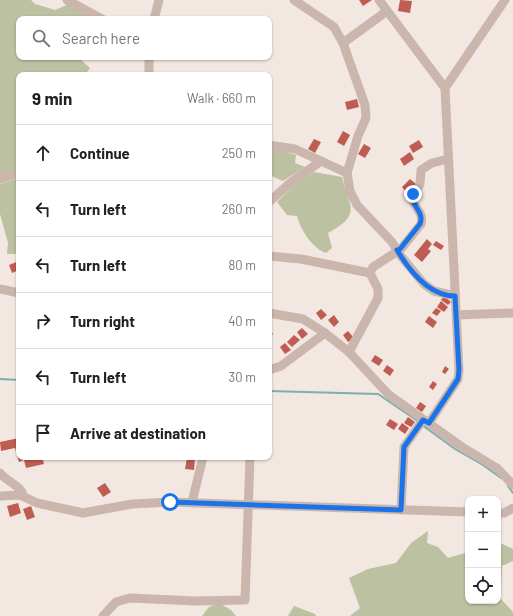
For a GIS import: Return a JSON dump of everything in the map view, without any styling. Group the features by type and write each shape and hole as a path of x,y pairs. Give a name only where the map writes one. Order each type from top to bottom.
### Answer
{"street":[{"path":"67,0 96,16"},
{"path":"155,16 159,0"},
{"path":"294,0 334,27 343,43 366,105 366,118 358,136 347,173 350,191 357,205 397,250 424,284 434,291 455,296"},
{"path":"379,0 445,88 456,315 458,379 426,422 404,447 401,510"},
{"path":"445,88 505,0"},
{"path":"343,43 387,11"},
{"path":"149,60 149,72"},
{"path":"272,145 295,149 347,173"},
{"path":"370,273 373,267 400,249 420,224 422,219 412,199 420,184 421,170 432,163 448,159"},
{"path":"272,199 290,183 321,162"},
{"path":"0,180 16,174"},
{"path":"272,256 301,259 370,273"},
{"path":"349,352 378,298 378,289 370,273"},
{"path":"0,289 16,292"},
{"path":"456,315 513,313"},
{"path":"272,314 304,319 325,333 349,352 389,395 462,447 497,468 513,485"},
{"path":"272,369 281,366 325,333"},
{"path":"193,503 202,460"},
{"path":"103,616 116,602 130,598 194,601 245,600 250,460"},
{"path":"0,474 4,479 18,486 22,492 20,495"},
{"path":"0,496 20,495 37,503 83,513 132,504 193,503 465,512"},
{"path":"501,513 513,508"}],"green space":[{"path":"0,0 31,0 35,4 55,10 69,4 91,16 16,16 16,60 82,60 90,68 87,72 16,72 16,170 0,175"},
{"path":"272,148 296,155 295,163 305,167 283,181 272,176"},
{"path":"314,172 342,177 351,209 350,215 346,220 328,233 332,248 326,253 316,247 308,238 301,227 297,216 287,215 277,202 294,185"},
{"path":"16,179 16,254 7,254 8,243 0,214 0,184"},
{"path":"428,531 427,543 438,547 448,558 465,553 465,604 501,604 501,599 513,612 513,616 350,616 360,608 349,578 368,569 396,563 411,543"},
{"path":"501,543 513,549 513,561 502,566 501,599"},
{"path":"219,603 231,610 236,616 202,616 209,607"},
{"path":"294,606 315,614 316,616 288,616"}],"building":[{"path":"359,0 372,0 363,6"},
{"path":"400,0 412,1 410,13 398,11"},
{"path":"357,99 359,107 347,110 345,102"},
{"path":"343,131 350,135 344,146 337,142"},
{"path":"314,139 321,142 315,153 308,149"},
{"path":"419,140 423,147 413,153 409,146"},
{"path":"364,144 371,148 365,158 358,154"},
{"path":"410,152 414,159 404,166 400,159"},
{"path":"410,179 416,184 407,193 402,187"},
{"path":"427,239 432,244 428,249 431,251 422,262 414,255"},
{"path":"436,241 444,246 441,250 433,245"},
{"path":"16,262 16,271 12,273 9,265"},
{"path":"444,296 451,302 448,305 441,300"},
{"path":"441,301 448,307 444,312 437,307"},
{"path":"436,308 441,311 437,316 432,313"},
{"path":"321,309 327,315 321,320 316,313"},
{"path":"334,315 339,322 334,327 328,320"},
{"path":"429,316 437,322 433,328 425,322"},
{"path":"302,328 308,334 302,339 297,332"},
{"path":"348,331 354,338 348,342 343,335"},
{"path":"294,335 300,340 292,347 287,342"},
{"path":"285,343 291,350 285,354 280,347"},
{"path":"375,355 383,360 379,366 371,361"},
{"path":"387,365 394,370 390,376 383,371"},
{"path":"445,366 449,369 445,374 442,372"},
{"path":"433,381 437,384 433,390 429,387"},
{"path":"420,402 426,406 422,412 416,408"},
{"path":"408,417 415,422 411,427 404,423"},
{"path":"390,419 398,424 394,430 386,425"},
{"path":"402,423 409,428 405,434 398,429"},
{"path":"16,439 16,452 15,448 1,451 0,442"},
{"path":"24,460 43,460 44,464 26,468"},
{"path":"187,460 195,460 194,470 185,469"},
{"path":"105,483 111,492 103,497 97,488"},
{"path":"18,503 21,513 10,517 7,506"},
{"path":"31,506 35,517 27,520 23,509"}],"waterway":[{"path":"0,379 16,380"},
{"path":"272,391 378,394 419,422"},
{"path":"422,425 455,449 483,465 501,478"},
{"path":"508,486 513,493"}],"route":[{"path":"170,502 249,506 401,510 404,447 409,442 423,420 429,423 458,379 459,370 455,296 434,291 424,284 397,250 400,249 420,224 422,219 421,214 413,203 413,194"}]}
